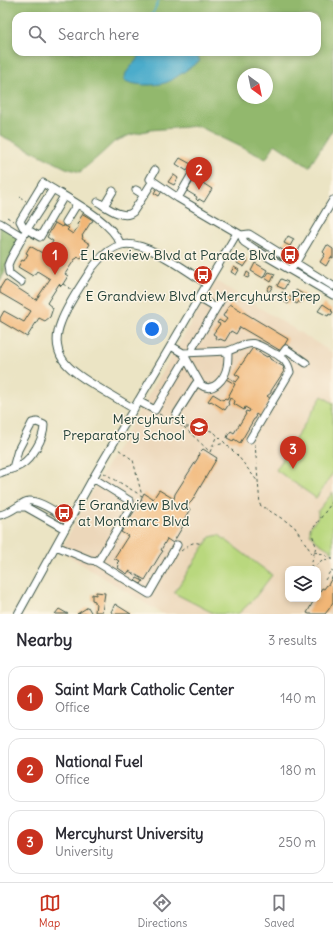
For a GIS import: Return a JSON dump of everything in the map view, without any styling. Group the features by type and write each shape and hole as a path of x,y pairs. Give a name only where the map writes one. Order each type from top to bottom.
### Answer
{"street":[{"path":"155,170 150,179 178,198 239,234 244,242 333,296"},
{"path":"178,198 191,178"},
{"path":"113,191 101,204 126,216 133,212 153,181"},
{"path":"64,196 40,237 23,227 20,221 43,183 92,213 108,226 119,238 121,245"},
{"path":"21,282 9,273 8,265 27,229 53,189"},
{"path":"136,190 144,195"},
{"path":"291,271 333,200"},
{"path":"66,222 77,204"},
{"path":"0,223 23,237"},
{"path":"239,234 249,234 333,286"},
{"path":"18,614 93,478 207,284 239,234"},
{"path":"134,409 77,374 62,360 57,344 58,331 65,312 97,262 106,253 121,245 135,245 152,250 207,284"},
{"path":"199,298 216,308"},
{"path":"192,352 193,347 222,298"},
{"path":"138,401 155,410 185,356 192,352 228,351 251,342 259,344 286,362 289,366 290,372 252,436"},
{"path":"171,346 185,356 198,381 205,388 211,388 217,385 227,368 228,351"},
{"path":"276,355 286,349 306,363"},
{"path":"176,415 198,381"},
{"path":"0,473 19,467 31,456 42,436 44,425 37,422 32,423 18,450 12,468"},
{"path":"93,478 130,501 130,508 100,558 95,561"},
{"path":"0,514 18,507 28,500 35,501 70,520"},
{"path":"18,507 26,507 65,529"},
{"path":"56,546 95,561 149,594 177,546"}],"path":[{"path":"63,284 77,293"},
{"path":"154,411 184,427 210,452 217,434"},
{"path":"184,427 200,427 217,434 238,456 258,483"},
{"path":"252,436 260,505 294,526 313,555"},
{"path":"212,446 226,443"},
{"path":"104,473 142,496 133,460 118,449"},
{"path":"333,501 312,530 316,546 310,564 312,567 322,560 333,559"},
{"path":"172,554 178,553 191,543 197,542 201,544"},
{"path":"314,552 323,554 333,559"},
{"path":"325,580 331,570 333,571"}],"shaded area":[{"name":"Mercyhurst Preparatory School","path":"216,281 333,353 333,614 163,614 60,551 94,488"}],"green space":[{"path":"0,0 333,0 333,129 309,167 275,144 266,159 198,126 150,130 130,135 114,142 80,172 66,168 0,135"},
{"path":"0,226 15,235 19,242 5,267 5,272 0,281"},
{"path":"322,396 333,403 333,473 316,498 276,470"},
{"path":"333,492 333,552 316,541 310,534 310,527 318,517 318,511"},
{"path":"219,535 272,575 253,600 238,614 215,614 174,593 210,537"}],"water":[{"path":"139,56 198,56 200,61 173,79 165,83 155,85 144,85 128,82 124,80 126,73"}],"building":[{"path":"180,158 191,164 187,171 176,164"},
{"path":"173,175 178,178 174,185 168,182"},
{"path":"195,178 212,189 204,202 199,199 198,201 196,199 197,197 187,191"},
{"path":"157,188 162,191 159,196 154,193"},
{"path":"83,214 93,220 82,236 82,239 90,244 81,259 78,257 75,259 65,274 68,276 63,284 61,286 59,284 47,303 53,308 50,317 45,321 39,318 27,337 0,321 4,311 24,322 31,311 0,293 0,288 5,280 36,300 50,279 37,271 33,276 18,267 28,254 26,253 30,246 44,254 45,252 49,255 46,260 55,265 64,251 51,245 53,241 47,237 55,223 62,227 63,225 69,228 67,230 73,234 78,227 77,224"},
{"path":"288,236 294,239 290,246 284,243"},
{"path":"327,245 333,249 333,258 331,257 326,266 320,262 325,254 323,252"},
{"path":"241,256 243,258 244,256 248,261 244,267 237,263"},
{"path":"255,263 267,270 263,278 251,271"},
{"path":"234,267 239,270 236,275 231,272"},
{"path":"247,272 250,274 248,278 245,277"},
{"path":"269,272 275,274 271,282 265,278"},
{"path":"281,279 288,282 284,289 277,286"},
{"path":"270,285 273,286 269,292 267,290"},
{"path":"296,290 306,296 301,303 299,301 297,304 290,300 288,304 282,300 286,294 292,298"},
{"path":"282,292 285,293 282,299 280,297"},
{"path":"230,304 288,339 281,351 240,327 236,334 231,331 225,341 215,338 216,336 213,334 220,324 217,323 219,320 224,323 227,319 223,316"},
{"path":"323,304 332,310 331,311 333,312 331,315 329,314 328,316 318,311"},
{"path":"254,346 256,348 255,350 267,357 268,356 270,359 284,367 284,371 271,393 267,396 271,399 260,417 256,414 255,419 240,443 234,439 233,441 227,438 231,431 234,433 246,414 246,411 249,412 250,410 245,407 244,410 234,404 235,401 230,398 229,404 225,410 211,401 208,401 213,394 223,400 225,398 227,399 235,384 226,379 228,377 236,382 237,381 240,377 235,374"},
{"path":"203,449 217,458 192,501 188,505 187,507 190,509 182,523 179,521 178,523 183,526 173,543 167,539 161,550 163,551 145,580 129,571 127,574 118,568 119,565 117,563 119,561 114,558 128,536 121,532 142,499 144,493 153,499 159,490 174,499 175,494 198,458 199,453"},
{"path":"333,576 333,602 329,609 325,614 307,613 313,602 321,602 321,590 328,585"},
{"path":"137,578 143,581 141,584 135,581"},
{"path":"96,592 105,593 102,612 95,612 96,603 92,600 92,594 96,595"},
{"path":"115,604 131,614 114,614 111,612"},
{"path":"88,607 92,614 77,614"},
{"path":"59,609 68,614 55,614"}],"waterway":[{"path":"153,12 159,0"}],"place":[{"name":"National Fuel","path":"199,190"},
{"name":"E Lakeview Blvd at Parade Blvd","path":"290,255"},
{"name":"Saint Mark Catholic Center","path":"55,275"},
{"name":"E Grandview Blvd at Mercyhurst Prep","path":"203,275"},
{"name":"Mercyhurst Preparatory School","path":"199,427"},
{"name":"Mercyhurst University","path":"293,469"},
{"name":"E Grandview Blvd at Montmarc Blvd","path":"64,513"}]}
